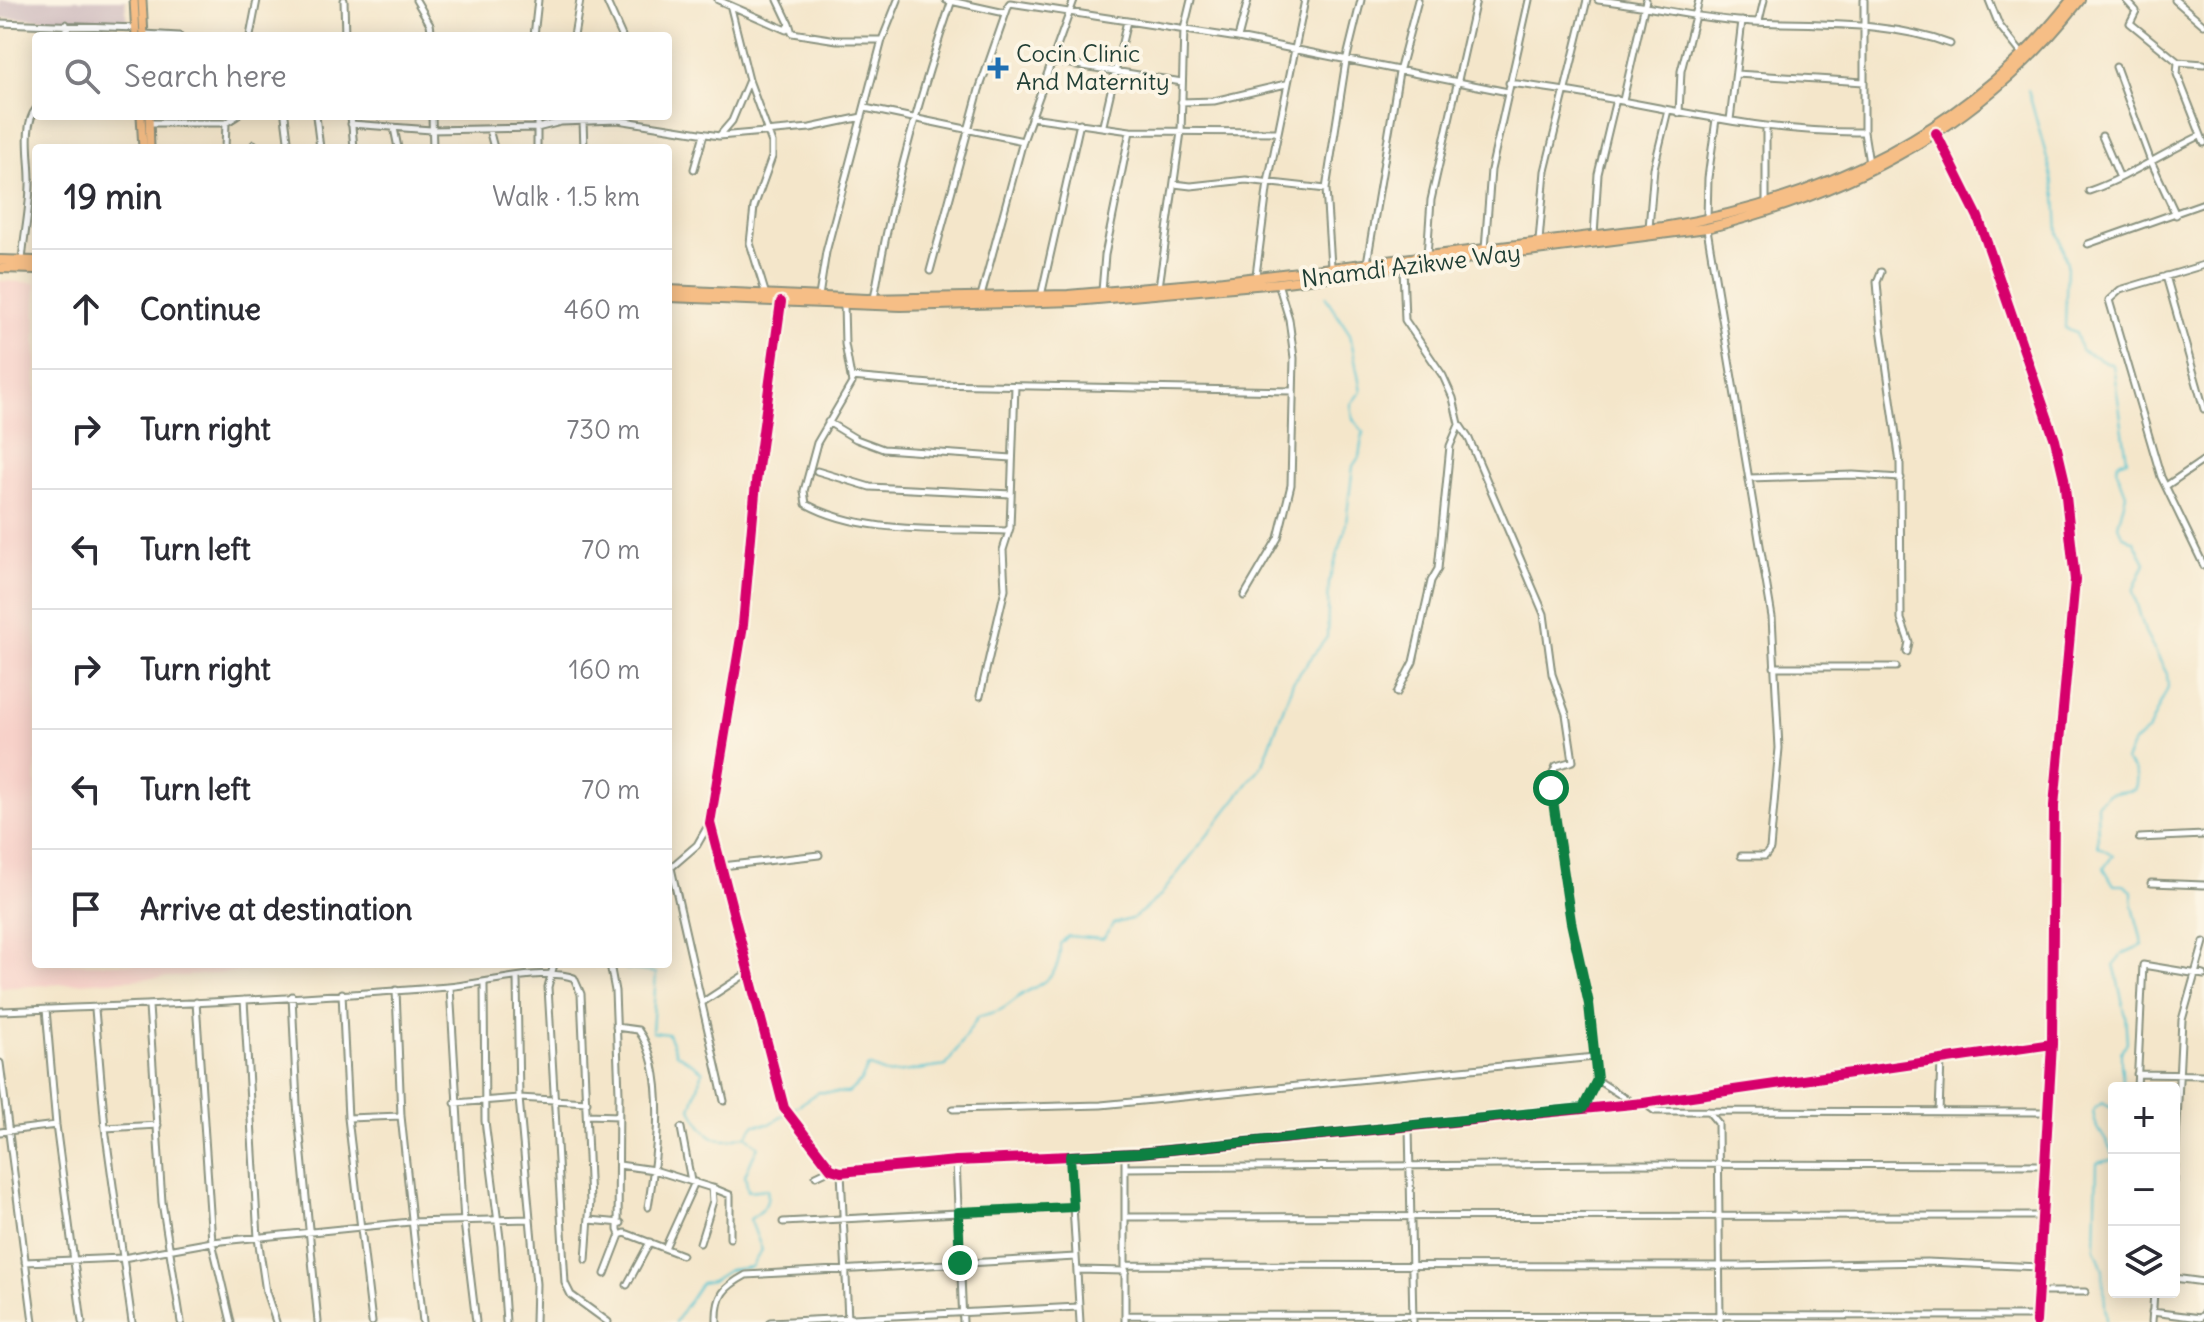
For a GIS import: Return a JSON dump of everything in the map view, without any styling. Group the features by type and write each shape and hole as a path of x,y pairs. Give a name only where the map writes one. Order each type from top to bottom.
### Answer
{"highway":[{"name":"Nnamdi Azikwe Way","path":"672,290 874,299 1041,296 1159,287 1707,224 1809,191 1869,164 1958,109 2022,54 2071,0"},
{"name":"Nnamdi Azikwe Way","path":"672,297 844,305 1005,305 1278,283 1767,213 1831,190 1888,162 1936,133 2024,63 2080,0"},
{"path":"0,260 32,261"},
{"path":"0,268 32,269"}],"main road":[{"path":"134,0 140,32"},
{"path":"140,32 142,0"},
{"path":"141,120 143,144"},
{"path":"149,120 150,144"}],"street":[{"path":"251,32 257,0"},
{"path":"344,0 345,32"},
{"path":"416,0 431,32"},
{"path":"534,32 538,0"},
{"path":"575,32 580,0"},
{"path":"606,0 620,32"},
{"path":"718,0 786,30 789,23"},
{"path":"778,0 792,33 837,40 882,40"},
{"path":"819,297 826,252 882,40 898,0"},
{"path":"874,299 883,247 916,116 950,0 1005,13"},
{"path":"980,298 1023,141 1074,0"},
{"path":"1159,287 1181,132 1184,29 1191,0"},
{"path":"1238,38 1248,0"},
{"path":"1256,275 1268,182 1292,48 1305,0"},
{"path":"1331,266 1326,189 1346,61 1361,0"},
{"path":"1367,263 1399,72 1418,0"},
{"path":"1427,256 1431,200 1476,0"},
{"path":"1485,249 1491,170 1529,0"},
{"path":"1539,241 1545,171 1587,0"},
{"path":"1598,0 1645,2 1693,16 1742,21 1861,26 1926,35 1950,44"},
{"path":"1679,113 1681,71 1699,0"},
{"path":"1759,21 1764,0"},
{"path":"1864,0 1861,26 1864,132 1869,164"},
{"path":"1989,0 1999,25 2022,54"},
{"path":"2126,0 2136,11 2130,23 2178,62 2204,64"},
{"path":"2175,0 2204,25"},
{"path":"930,271 970,127 1010,2 1238,38 1508,92"},
{"path":"1594,236 1598,174 1645,2"},
{"path":"729,5 749,80 769,130 772,157 754,207 750,243 766,295"},
{"path":"1103,125 1127,21"},
{"path":"1730,120 1742,21"},
{"path":"0,23 66,24 132,32"},
{"path":"66,24 66,32"},
{"path":"1052,61 1182,82"},
{"path":"2178,62 2177,74 2204,143"},
{"path":"2116,67 2150,159 2176,215"},
{"path":"1736,74 1864,82"},
{"path":"719,136 732,121 749,80"},
{"path":"1509,83 1564,89 1679,113 1766,126 1820,133 1864,132"},
{"path":"1181,102 1214,101 1287,84"},
{"path":"865,108 970,127 1023,141"},
{"path":"1649,229 1654,168 1668,110"},
{"path":"22,261 31,180 29,140 32,113"},
{"path":"572,120 618,120 719,136 810,128 862,117"},
{"path":"1031,117 1130,131 1278,132"},
{"path":"1716,119 1708,178 1707,224 1772,617 1779,748 1770,849 1765,856 1741,856"},
{"path":"149,120 226,123 231,120"},
{"path":"286,120 288,144"},
{"path":"316,120 320,144"},
{"path":"351,120 354,144"},
{"path":"432,120 433,144"},
{"path":"537,120 537,144"},
{"path":"351,124 431,130 489,129 537,128 558,120"},
{"path":"583,121 584,144"},
{"path":"225,144 226,123"},
{"path":"1041,296 1080,123"},
{"path":"1766,126 1766,205"},
{"path":"394,128 397,144"},
{"path":"489,129 493,144"},
{"path":"1102,292 1105,255 1130,131"},
{"path":"1125,1154 1126,1318 2036,1319 2052,1044 2054,806 2075,580 2064,478 2041,397 1978,217 1936,133"},
{"path":"694,169 704,134"},
{"path":"2102,136 2120,178"},
{"path":"2089,191 2200,136"},
{"path":"1174,184 1268,182 1326,189"},
{"path":"2088,244 2204,203"},
{"path":"2204,265 2120,290 2109,300 2143,422 2166,486 2204,566"},
{"path":"1403,266 1403,315 1443,376 1453,398 1459,424 1469,439 1513,540 1548,631 1552,674 1566,714 1574,755 1569,764 1556,766 1551,771 1551,788 1571,922 1589,1004 1595,1057 1597,1080 1583,1108"},
{"path":"1881,272 1877,282 1881,328 1901,478 1901,619 1909,642 1907,652"},
{"path":"2166,276 2204,409"},
{"path":"1244,596 1278,538 1287,504 1294,358 1289,319 1278,283"},
{"path":"672,867 697,845 710,823 743,625 756,482 781,302"},
{"path":"844,305 850,390 817,443 804,491 806,504 837,518 880,524 1006,531 1010,528"},
{"path":"851,377 1015,386 1293,391"},
{"path":"980,696 1005,589 1003,550 1010,528 1015,386"},
{"path":"828,422 856,439 883,449 1012,458"},
{"path":"1397,693 1413,662 1431,581 1438,569 1450,446 1459,424"},
{"path":"2166,486 2204,460"},
{"path":"817,471 870,487 1011,494"},
{"path":"1749,478 1853,475 1901,478"},
{"path":"1774,667 1896,667"},
{"path":"710,823 784,1108 831,1169 841,1172 956,1161 1125,1154 1643,1103 2052,1044"},
{"path":"2139,838 2204,835"},
{"path":"722,866 819,855"},
{"path":"672,877 724,1101"},
{"path":"2151,883 2204,885"},
{"path":"2180,1093 2184,1010 2201,975 2204,942"},
{"path":"2137,1082 2143,965 2201,975"},
{"path":"552,968 549,976 553,1100 565,1283 571,1295 608,1322"},
{"path":"605,1274 620,1235 621,1223 616,1027 610,968"},
{"path":"703,1002 750,972"},
{"path":"0,1011 149,1006 450,987 549,976 574,978 581,994 587,1102 590,1220 586,1260"},
{"path":"517,979 519,1098 535,1322"},
{"path":"484,983 485,1121 498,1219 506,1322"},
{"path":"450,987 464,1222 476,1322"},
{"path":"396,990 401,1116 423,1322"},
{"path":"342,993 348,1118 372,1322"},
{"path":"292,996 297,1104 318,1322"},
{"path":"244,1000 258,1238 266,1292 276,1322"},
{"path":"196,1002 212,1242 231,1322"},
{"path":"149,1006 162,1202 181,1322"},
{"path":"46,1009 56,1125 82,1322"},
{"path":"95,1009 105,1128 132,1322"},
{"path":"616,1027 638,1030 653,1070 658,1143 648,1207"},
{"path":"953,1109 1101,1105 1595,1057"},
{"path":"1939,1112 1941,1061"},
{"path":"0,1063 33,1322"},
{"path":"2137,1074 2204,1075"},
{"path":"1597,1080 1633,1103"},
{"path":"455,1103 519,1098 587,1102"},
{"path":"1643,1103 1655,1111 2049,1112"},
{"path":"1708,1111 1718,1123"},
{"path":"1720,1318 1718,1123 1727,1111"},
{"path":"587,1115 619,1116"},
{"path":"348,1118 401,1116"},
{"path":"0,1132 56,1125"},
{"path":"105,1128 158,1125"},
{"path":"1409,1125 1413,1318"},
{"path":"665,1248 693,1182 681,1128"},
{"path":"1070,1156 1080,1322"},
{"path":"956,1161 963,1322"},
{"path":"619,1165 654,1170 725,1190 730,1195 730,1238"},
{"path":"1125,1168 2046,1165"},
{"path":"816,1176 831,1169"},
{"path":"841,1172 848,1320"},
{"path":"700,1243 713,1201 712,1188"},
{"path":"783,1222 1073,1207"},
{"path":"1125,1217 2044,1216"},
{"path":"25,1262 123,1258 212,1242 410,1222 529,1219"},
{"path":"590,1220 621,1223"},
{"path":"620,1235 625,1233 682,1255"},
{"path":"627,1285 650,1242"},
{"path":"717,1322 718,1299 723,1288 746,1275 1076,1257"},
{"path":"1077,1270 1927,1262 2041,1267"},
{"path":"2180,1279 2204,1282"},
{"path":"2038,1292 2085,1292"},
{"path":"2152,1322 2153,1298"},
{"path":"770,1322 1079,1307"},
{"path":"2152,1312 2200,1318 2204,1314"}],"shaded area":[{"path":"0,0 125,0 127,21 0,18"},
{"path":"0,281 32,283 32,968 303,968 0,988"}],"waterway":[{"path":"2028,90 2050,169 2056,196 2058,233 2067,263 2065,328 2076,332 2081,350 2113,365 2127,459 2118,462 2116,468 2126,494 2118,525 2122,535 2134,541 2145,563 2133,591 2145,632 2167,674 2168,687 2148,731 2133,743 2125,761 2136,774 2134,790 2108,794 2097,804 2098,846 2113,855 2104,868 2114,885 2124,885 2132,891 2142,945 2122,954 2114,964 2125,1013 2127,1043 2121,1052 2123,1082"},
{"path":"790,1111 819,1092 848,1093 861,1081 868,1066 888,1074 946,1066 978,1017 1002,1009 1053,974 1059,961 1060,944 1068,936 1103,939 1113,924 1134,918 1160,896 1263,764 1293,682 1327,637 1329,581 1345,531 1353,466 1359,457 1363,432 1353,419 1351,404 1361,391 1350,334 1325,296"},
{"path":"625,968 656,973 652,1032 668,1034 676,1053 703,1071 691,1109 704,1130 714,1137 726,1140 746,1136 758,1146 745,1175 748,1191 767,1189 764,1207 750,1219 762,1250 751,1267 729,1270 712,1281 701,1283 675,1322"},
{"path":"2108,1106 2102,1103 2093,1110 2096,1124 2108,1144"},
{"path":"746,1136 754,1125 770,1124 784,1115"},
{"path":"2106,1322 2103,1270 2095,1248 2097,1163 2114,1159 2112,1154"}],"cycle path":[{"path":"1936,133 1978,217 2055,440 2064,478 2075,580 2054,806 2052,1044 2036,1322"},
{"path":"781,302 756,482 743,625 710,823 784,1108 831,1169 841,1172 956,1161 1139,1153 1643,1103 2052,1044"}],"place":[{"name":"Cocin Clinic And Maternity","path":"998,68"}],"route":[{"path":"960,1263 958,1212 1073,1207 1070,1156 1139,1153 1583,1108 1595,1090 1597,1080 1589,1004 1571,922 1551,788"}]}
